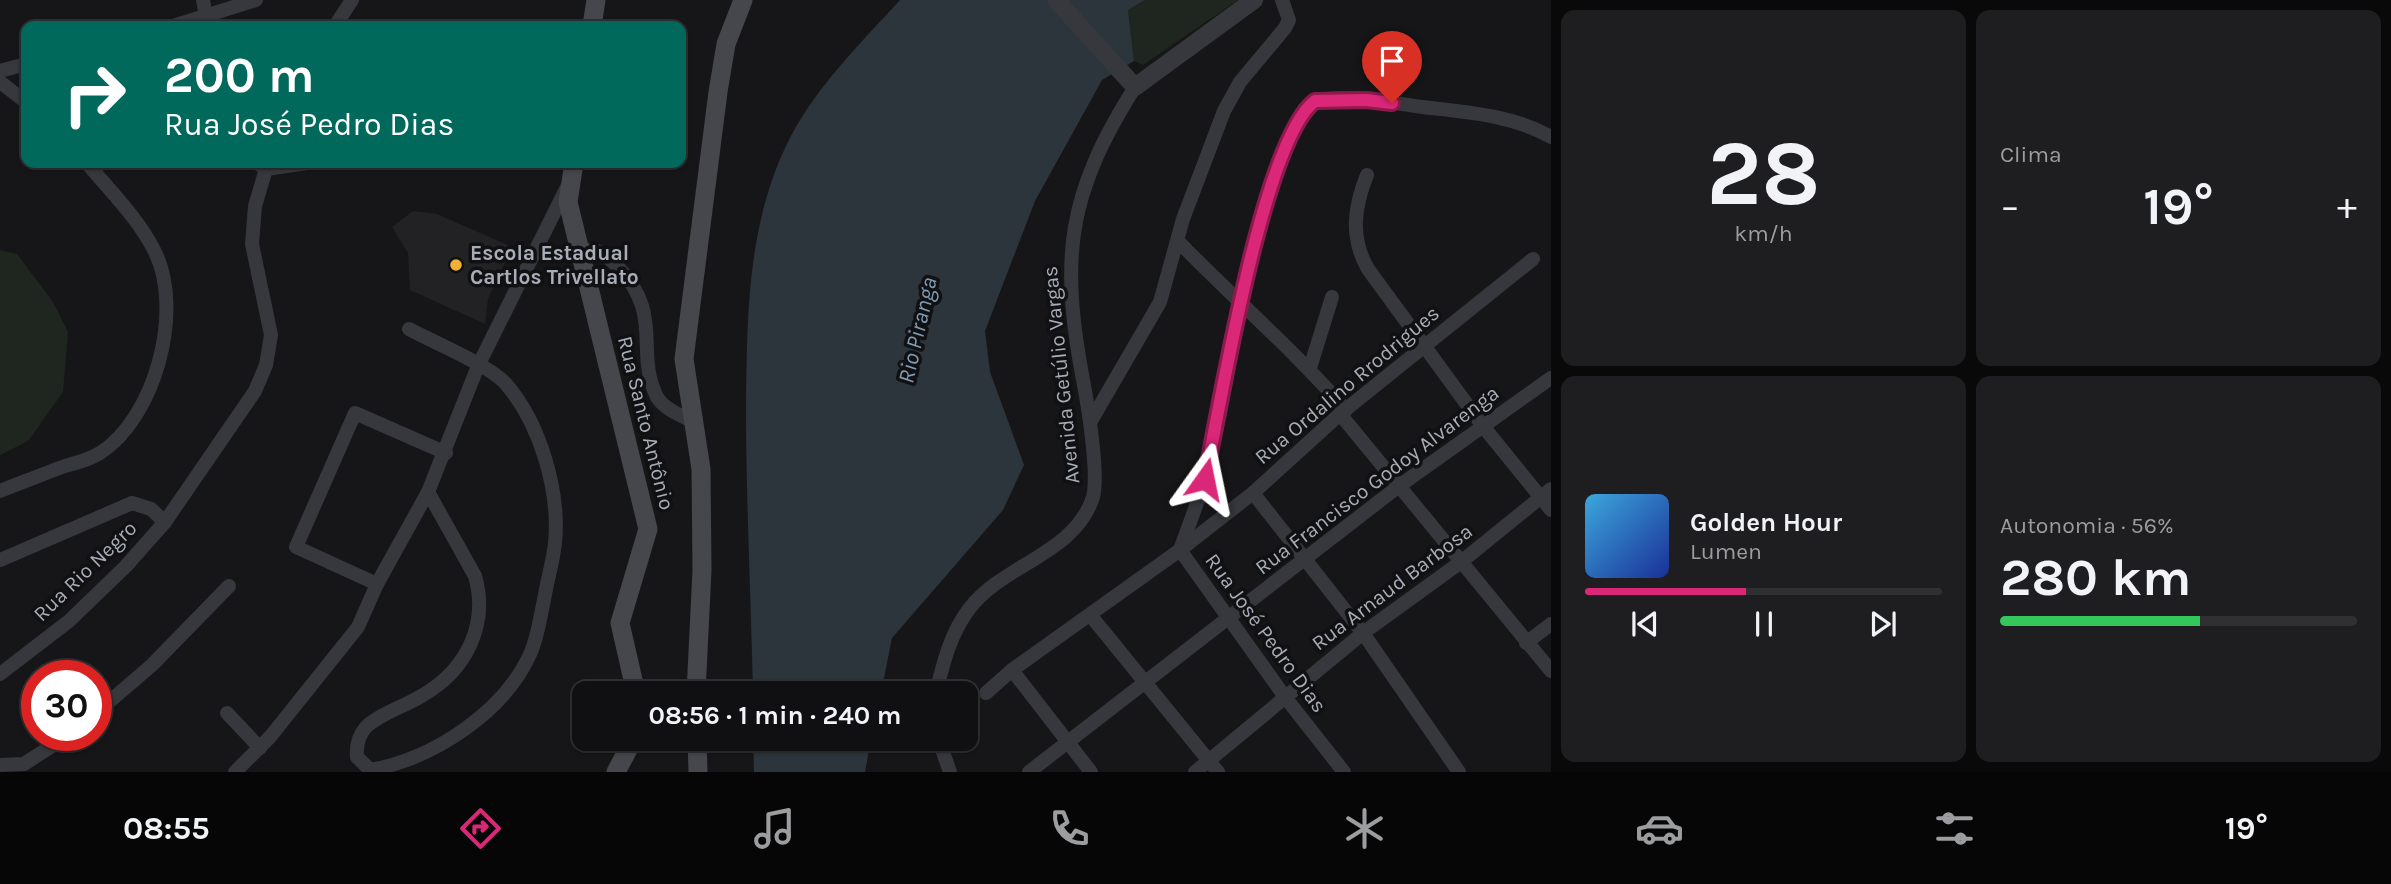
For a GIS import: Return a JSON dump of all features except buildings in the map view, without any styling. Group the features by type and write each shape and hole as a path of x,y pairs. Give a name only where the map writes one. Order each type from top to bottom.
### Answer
{"main road":[{"path":"593,21 596,0"},
{"path":"697,681 702,570 701,469 684,359 718,92 726,44 743,0"},
{"name":"Rua Santo Antônio","path":"573,170 568,202 648,530 621,623 633,681"},
{"path":"616,772 627,751"},
{"path":"697,751 698,772"}],"street":[{"path":"203,0 206,18"},
{"path":"194,21 256,0"},
{"path":"338,21 352,0"},
{"path":"1056,0 1132,83 1254,0"},
{"path":"1091,421 1160,302 1200,168 1224,111 1240,82 1289,20 1282,0"},
{"path":"0,71 21,65"},
{"path":"0,82 21,98"},
{"name":"Avenida Getúlio Vargas","path":"939,681 946,651 969,609 1002,579 1071,534 1084,517 1094,495 1091,421 1070,298 1069,262 1089,171 1132,83"},
{"name":"Rua José Pedro Dias","path":"1344,772 1285,697 1180,550 1205,479 1241,305 1279,161 1304,113 1315,101 1366,100 1470,112 1508,121 1551,137"},
{"path":"0,491 96,456 113,444 137,414 155,375 166,305 160,265 143,231 91,168"},
{"name":"Rua Rio Negro","path":"0,674 69,621 126,566 165,522 255,391 266,365 271,335 252,244 254,206 262,168"},
{"path":"235,772 260,748 358,626 376,584 428,492 446,453 478,366 573,170"},
{"path":"1367,174 1356,214 1360,252 1374,279 1482,425 1546,493 1551,510"},
{"path":"1178,241 1241,305 1310,368 1399,486 1551,671"},
{"path":"580,251 590,249 602,252 634,286 646,318 652,380 657,396 666,406 692,421"},
{"name":"Rua Ordalino Rrodrigues","path":"986,693 1012,670 1091,616 1253,493 1343,412 1533,259"},
{"path":"1310,368 1332,297"},
{"path":"409,330 504,382 519,401 540,448 552,496 555,544 531,653 494,703 437,749 404,764 370,770 357,768 356,750 365,729 438,686 461,662 476,632 481,605 475,576 428,492"},
{"name":"Rua Francisco Godoy Alvarenga","path":"1029,772 1399,486 1551,378"},
{"path":"376,584 296,547 355,413 446,453"},
{"path":"1253,493 1363,633 1460,772"},
{"name":"Rua Arnaud Barbosa","path":"1195,772 1214,766 1285,697 1363,633 1461,562 1546,493"},
{"path":"0,560 132,503 151,509 165,522"},
{"path":"112,700 152,666 229,586"},
{"path":"1091,616 1214,766"},
{"path":"1526,643 1551,624"},
{"path":"1012,670 1091,772"},
{"path":"228,713 260,748"},
{"path":"0,765 24,764 44,751"},
{"path":"943,751 950,772"}],"shaded area":[{"path":"1145,0 1238,0 1143,65 1134,61 1128,10"},
{"name":"Escola Estadual Cartlos Trivellato","path":"413,211 437,214 512,247 488,299 485,324 410,290 408,253 392,227"},
{"path":"0,250 17,254 53,302 68,332 63,392 28,441 0,455"}],"water":[{"name":"Rio Piranga","path":"900,0 1145,0 1128,10 1134,61 1102,80 1035,201 985,331 990,372 1024,465 1003,510 892,638 883,681 753,681 746,406 749,307 756,241 773,177 786,146 809,106 837,69"},
{"path":"753,751 869,751 865,772 754,772"}],"place":[{"name":"Escola Estadual Cartlos Trivellato","path":"456,265"}],"route":[{"path":"1205,479 1241,305 1268,195 1285,148 1304,113 1315,101 1366,100 1392,103"}]}
